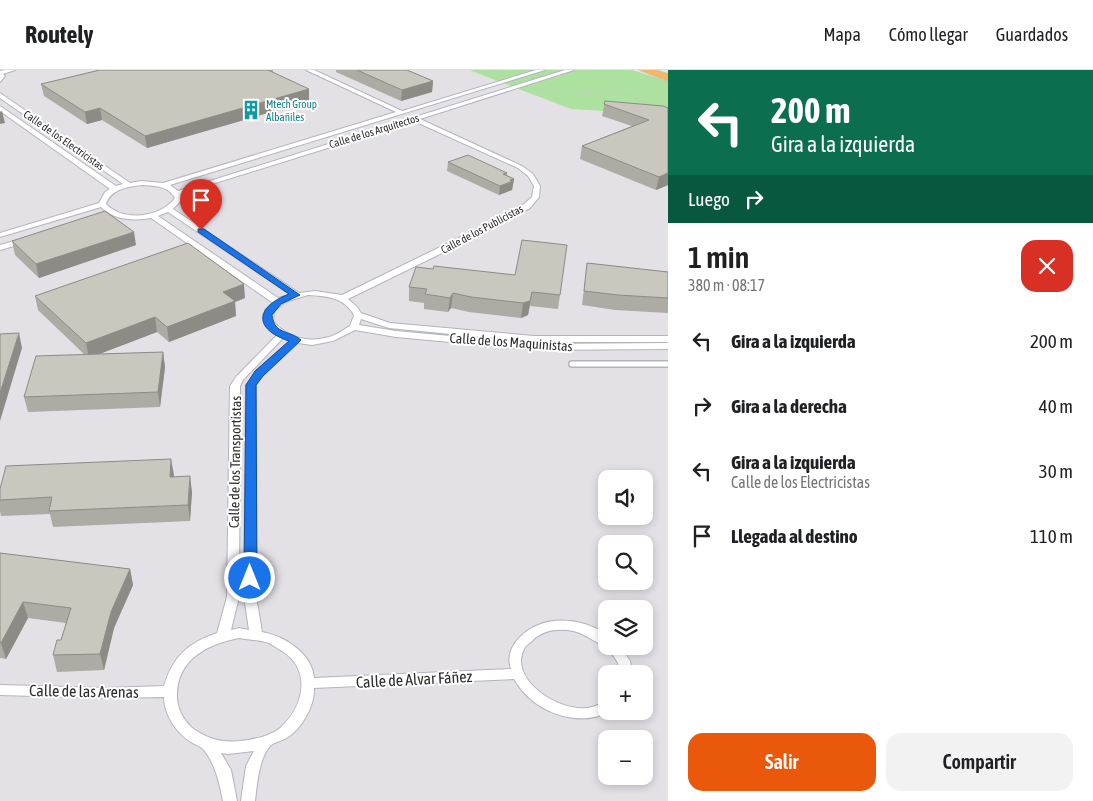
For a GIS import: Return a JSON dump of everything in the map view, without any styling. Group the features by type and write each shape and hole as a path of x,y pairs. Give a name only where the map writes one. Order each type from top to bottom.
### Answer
{"highway":[{"path":"645,70 668,78"}],"street":[{"path":"0,80 2,76 0,73 12,70"},
{"path":"308,70 402,113"},
{"name":"Calle de los Arquitectos","path":"164,186 542,70"},
{"name":"Calle de los Arquitectos","path":"177,193 571,70"},
{"name":"Calle de los Electricistas","path":"0,95 129,185"},
{"name":"Calle de los Electricistas","path":"0,108 115,190"},
{"name":"Calle de los Publicistas","path":"343,298 476,233 527,206 535,197 537,186 531,175 520,167 416,118"},
{"path":"0,235 102,204 107,194 129,185 153,184 164,186 177,193 179,198 170,210 153,216 130,217 111,213 102,204"},
{"path":"170,210 296,295"},
{"path":"103,216 111,213"},
{"path":"153,216 278,302"},
{"path":"0,248 38,236"},
{"path":"320,293 343,298 356,309 358,315 354,327 347,333 330,340 309,342 296,340 281,335 272,329 268,322 271,308 278,302 296,295 320,293"},
{"name":"Calle de los Maquinistas","path":"358,315 389,325 534,339 668,339"},
{"name":"Calle de los Maquinistas","path":"354,327 396,334 536,347 668,346"},
{"name":"Calle de los Transportistas","path":"223,636 233,597 235,386 239,378 281,335"},
{"name":"Calle de los Transportistas","path":"256,634 250,596 251,385 259,374 296,340"},
{"path":"598,636 586,629 570,625 553,625 538,629 526,637 518,648 515,660 518,674 526,689 541,702 560,711 580,714 598,711"},
{"path":"239,633 256,634 276,639 293,650 305,665 310,684 308,701 299,718 284,732 265,743 246,748 227,748 208,744 191,736 178,723 171,708 169,692 174,673 186,656 202,644 223,636 239,633"},
{"name":"Calle de Alvar Fáñez","path":"310,684 518,674"},
{"name":"Calle de las Arenas","path":"0,690 106,693 169,692"},
{"path":"248,801 254,766 265,743"},
{"path":"208,744 224,770 230,801"}],"lane":[{"path":"572,364 668,364"}],"path":[{"path":"524,85 542,92 562,94 576,95 600,91 623,93 632,95 639,101 662,108"}],"shaded area":[{"path":"0,70 469,70 571,109 668,115 668,801 0,801"}],"green space":[{"path":"469,70 632,70 668,81 668,115 571,109"}],"building":[{"path":"100,70 268,70 309,89 145,136 100,108 85,112 41,84"},
{"path":"357,70 407,70 433,81 402,90"},
{"path":"605,101 668,108 668,173 659,177 582,146 649,120 604,104"},
{"path":"468,155 507,173 503,174 514,179 510,180 513,181 500,186 448,162"},
{"path":"105,211 134,232 36,264 12,241"},
{"path":"522,240 567,245 560,295 532,292 530,301 523,303 453,293 450,298 425,294 427,289 409,287 416,267 433,269 434,266 515,275"},
{"path":"188,243 244,284 223,292 235,301 167,327 155,317 86,343 35,296"},
{"path":"587,263 668,272 668,298 584,291"},
{"path":"19,333 0,393 0,334"},
{"path":"163,352 158,392 24,397 36,356"},
{"path":"171,459 170,477 190,476 188,505 49,511 52,497 0,500 0,489 6,466"},
{"path":"0,553 130,569 111,612 100,654 53,655 57,640 61,640 71,608 23,602 0,643"}],"place":[{"name":"Mtech Group Albañiles","path":"251,110"}],"route":[{"path":"201,230 296,295 278,302 271,308 268,322 272,329 281,335 296,340 259,374 251,385 250,578"}]}
